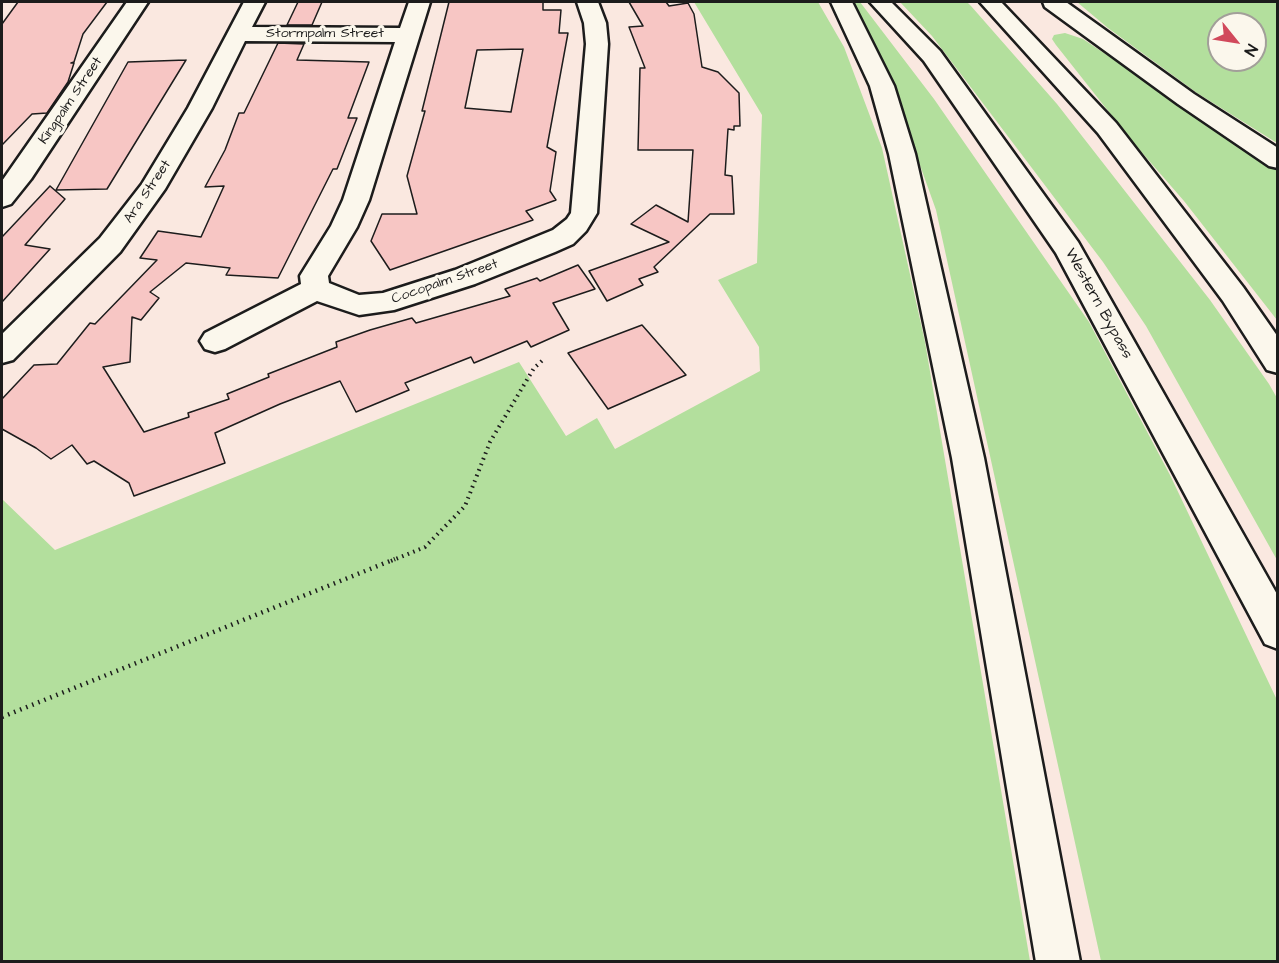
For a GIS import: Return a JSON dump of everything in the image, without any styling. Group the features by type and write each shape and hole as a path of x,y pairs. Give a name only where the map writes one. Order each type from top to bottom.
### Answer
{"main road":[{"name":"Kingpalm Street","path":"2,198 22,173 137,2"},
{"name":"Ara Street","path":"2,352 110,245 135,213 194,118 254,2"},
{"path":"215,341 316,289 314,276 351,214 419,2"},
{"name":"Cocopalm Street","path":"316,289 338,299 360,305 384,303 465,277 545,245 564,237 577,225 584,213 597,44 595,23 588,2"},
{"path":"840,2 882,86 902,154 968,458 1058,962"},
{"name":"Western Bypass","path":"880,2 932,56 1068,249 1278,632"},
{"path":"990,2 1107,128 1233,294 1278,362"},
{"path":"1053,2 1186,99 1278,160"},
{"name":"Stormpalm Street","path":"239,34 410,35"}],"path":[{"path":"2,717 425,547 465,506 490,442 534,368 544,359"}],"green space":[{"path":"694,2 818,2 844,47 882,148 925,342 1030,961 2,961 2,499 55,550 519,362 566,436 597,418 615,449 760,371 759,347 718,280 757,263 762,115"},
{"path":"849,2 860,2 934,99 1089,322 1170,475 1277,700 1277,961 1101,961 936,210 911,140"},
{"path":"900,2 967,2 971,6 1057,104 1210,300 1269,384 1277,398 1277,560 1146,326 1103,262 932,36"},
{"path":"1077,2 1277,2 1277,143 1197,93 1108,28"},
{"path":"1065,33 1083,39 1277,169 1277,320 1184,201 1131,140 1056,45 1052,39 1054,35"}],"building":[{"path":"18,2 107,2 83,34 74,62 71,63 74,63 68,82 47,113 32,114 2,145 2,24"},
{"path":"298,2 322,2 312,25 287,25"},
{"path":"449,2 543,2 543,10 561,10 559,33 568,33 547,147 556,152 550,191 556,200 526,211 533,220 390,270 371,241 382,214 417,214 407,176 425,111 422,111","holes":["523,49 511,112 465,108 477,50"]},
{"path":"629,2 666,2 669,6 688,3 694,14 702,67 718,72 739,93 740,126 734,126 734,130 728,129 725,175 732,176 734,214 710,214 654,267 658,272 639,279 643,285 607,301 589,271 669,242 631,224 656,205 688,222 693,150 638,150 640,68 645,68 629,27 643,26"},
{"path":"278,43 304,44 297,60 369,62 348,118 357,118 337,169 333,169 278,278 226,275 230,268 186,263 150,292 159,298 141,320 132,317 130,362 103,367 144,432 189,417 188,413 229,399 227,394 269,377 268,374 337,347 336,342 370,330 412,318 416,323 510,296 505,289 537,278 540,281 578,265 595,289 553,303 569,330 531,347 527,341 474,363 471,357 405,383 409,390 356,412 340,381 280,404 215,433 225,463 134,496 129,483 94,461 87,464 72,445 51,459 2,429 2,399 34,365 57,364 90,323 95,324 157,260 140,258 158,231 201,237 224,186 205,187 225,150 239,113 244,113"},
{"path":"186,60 107,189 56,190 128,62"},
{"path":"50,186 65,199 25,245 50,249 2,302 2,237"},
{"path":"642,325 686,375 608,409 568,353"}]}
